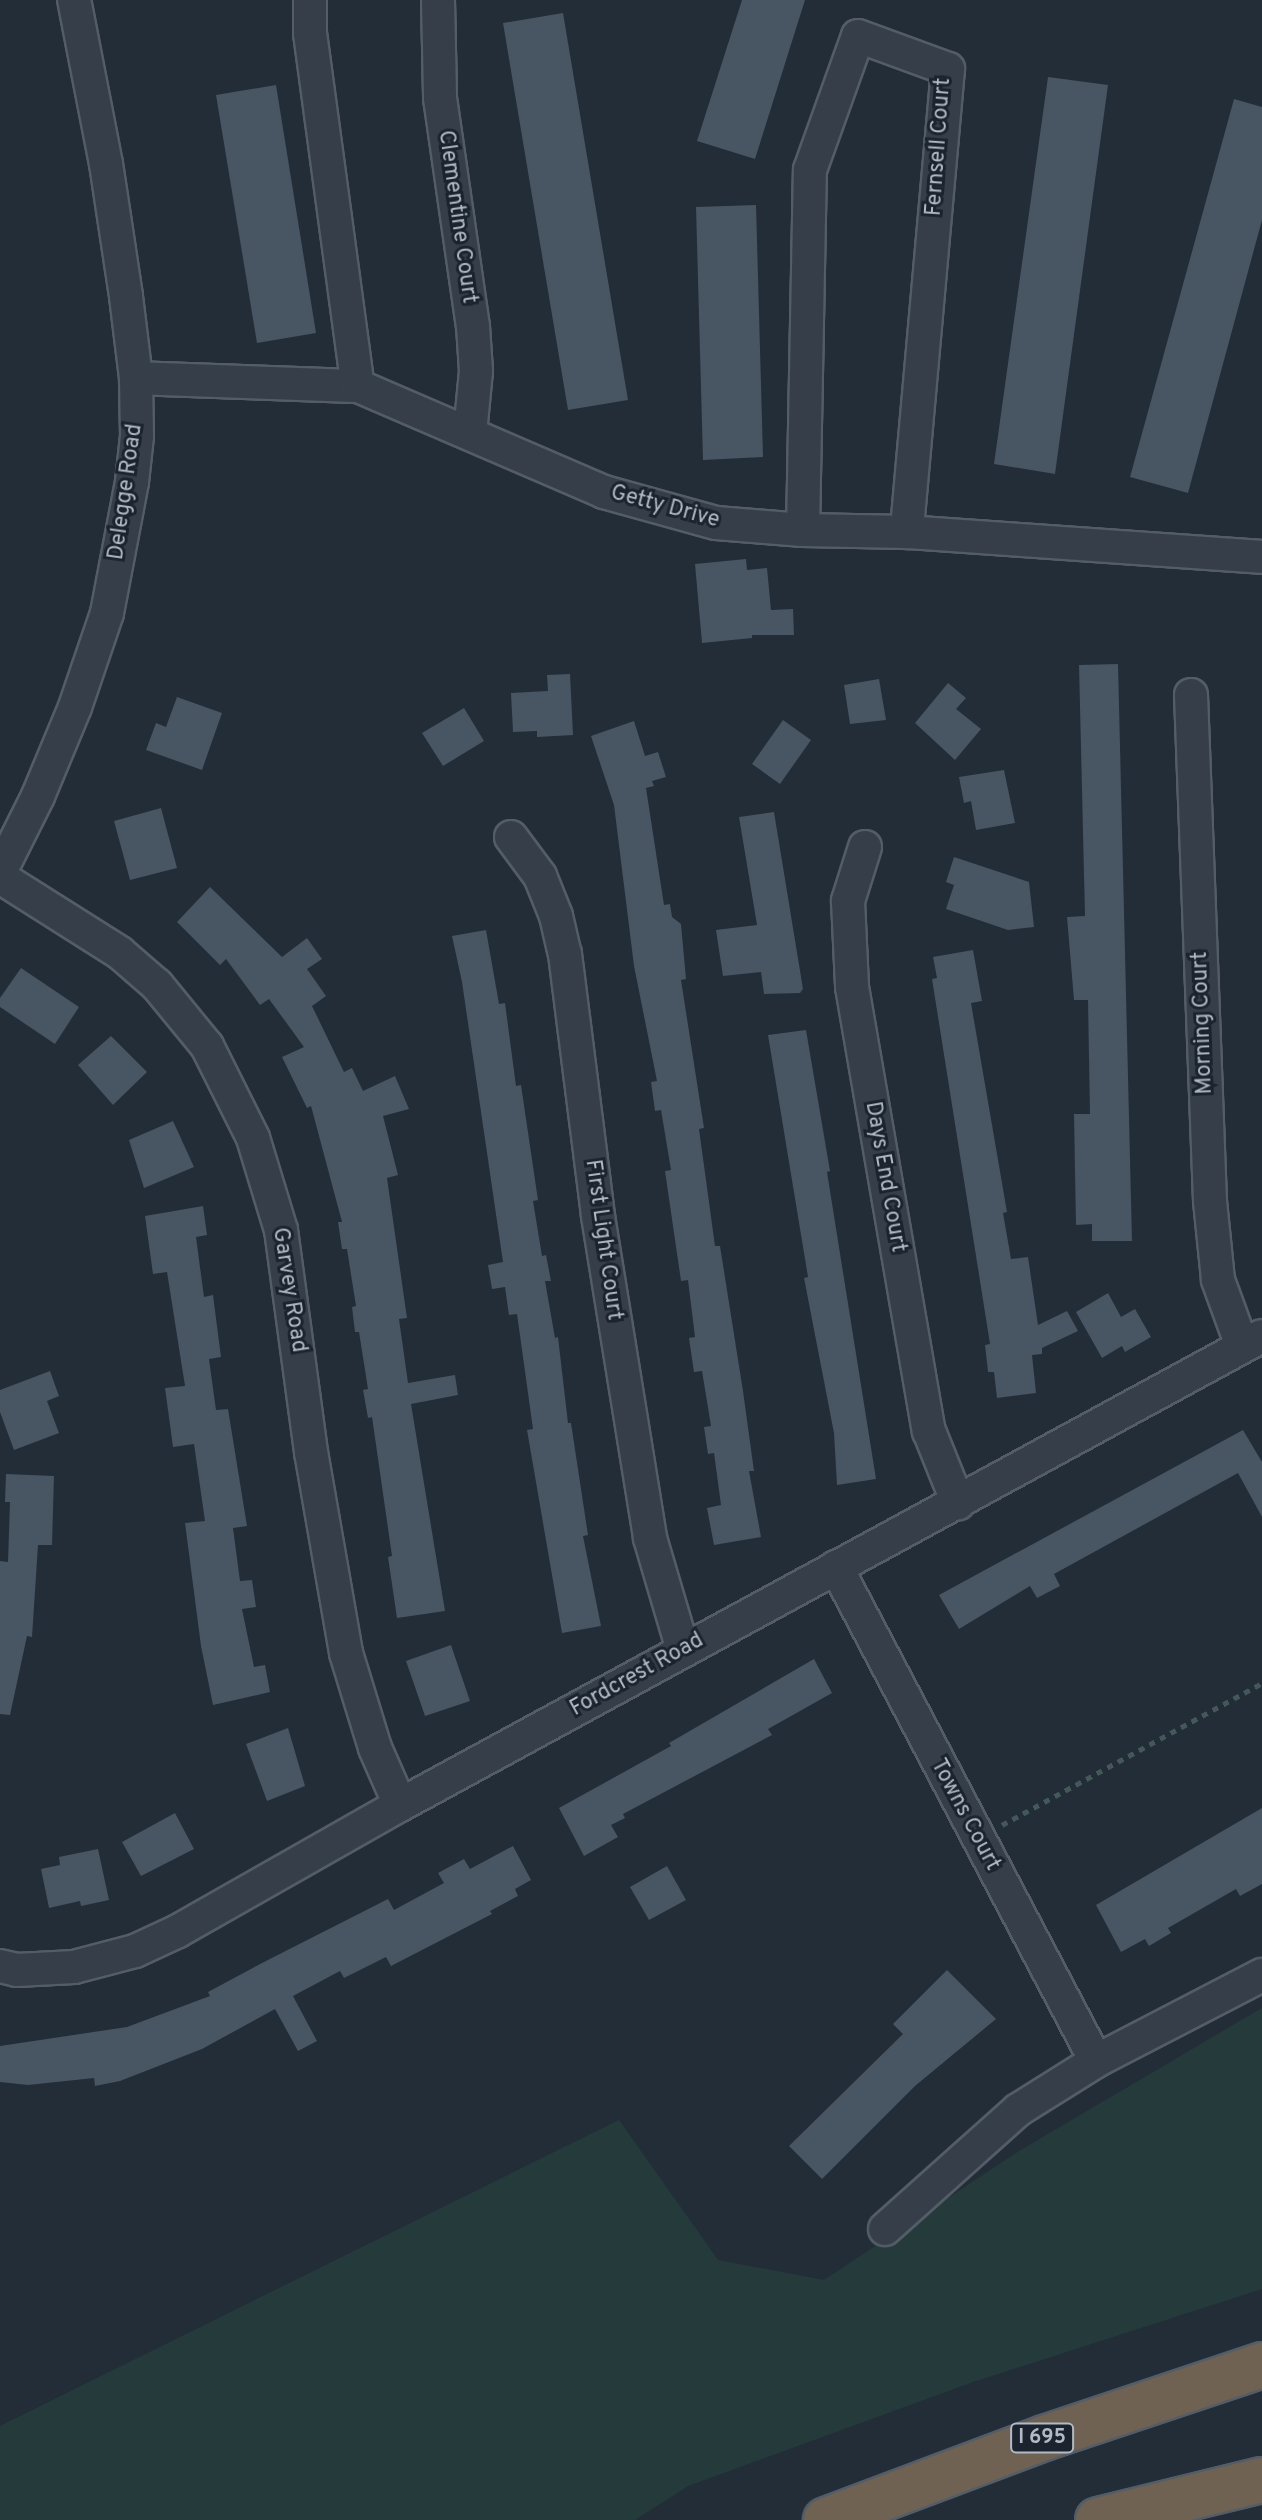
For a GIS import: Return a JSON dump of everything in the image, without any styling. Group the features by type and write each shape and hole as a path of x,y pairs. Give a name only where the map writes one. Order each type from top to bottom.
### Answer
{"highway":[{"name":"I 695","path":"826,2520 1044,2438 1262,2365"},
{"path":"1098,2520 1147,2513 1262,2480"}],"street":[{"name":"Delegge Road","path":"0,874 69,722 107,613 132,482 137,436 136,378 108,179 74,0"},
{"path":"310,0 310,33 358,386"},
{"name":"Clementine Court","path":"438,0 440,98 473,326 476,371 470,433"},
{"name":"Fernsell Court","path":"803,530 810,170 858,36 948,69 907,532"},
{"name":"Getty Drive","path":"136,378 358,386 604,492 716,523 1261,552"},
{"name":"Morning Court","path":"1191,695 1210,1201 1218,1280 1252,1341"},
{"name":"First Light Court","path":"511,837 544,885 565,954 598,1216 650,1538 683,1650"},
{"name":"Days End Court","path":"865,847 848,901 852,987 929,1431 958,1503"},
{"name":"Garvey Road","path":"0,874 120,953 157,985 207,1046 253,1138 281,1230 311,1452 346,1653 375,1748 400,1805"},
{"name":"Fordcrest Road","path":"0,1966 17,1970 47,1970 102,1961 135,1951 190,1924 400,1805 1252,1341"},
{"name":"Towns Court","path":"836,1567 976,1839 1096,2061"},
{"path":"885,2229 1018,2110 1096,2061 1262,1975"}],"path":[{"path":"976,1839 1262,1683"}],"green space":[{"path":"1262,2008 1262,2289 973,2382 688,2486 635,2520 0,2520 0,2426 619,2120 718,2260 824,2280 1019,2151"}],"building":[{"path":"742,0 805,0 755,159 697,141"},
{"path":"563,13 628,400 568,410 503,23"},
{"path":"1048,77 1108,85 1055,474 994,464"},
{"path":"276,85 316,333 257,343 216,95"},
{"path":"1234,99 1262,107 1262,220 1188,493 1130,477"},
{"path":"756,205 763,457 703,460 696,207"},
{"path":"746,559 747,570 767,568 771,610 793,609 794,635 752,635 752,638 702,643 695,564"},
{"path":"1118,664 1132,1241 1092,1241 1092,1224 1076,1225 1074,1114 1090,1114 1088,1000 1074,1000 1067,917 1085,916 1079,665"},
{"path":"570,674 573,735 537,737 537,731 513,732 511,693 548,691 547,675"},
{"path":"879,679 886,720 850,724 844,685"},
{"path":"948,683 966,698 956,709 981,729 955,760 915,723"},
{"path":"177,697 222,713 202,770 146,750 156,723 166,727"},
{"path":"464,708 484,741 443,766 422,733"},
{"path":"783,720 811,740 780,784 752,764"},
{"path":"634,721 645,756 658,752 666,777 652,781 654,786 646,788 664,905 670,904 672,917 681,924 686,979 681,980 704,1128 699,1129 715,1246 720,1246 743,1391 754,1471 749,1471 761,1537 714,1545 707,1508 721,1505 714,1453 708,1454 704,1427 711,1426 702,1371 694,1372 689,1338 695,1337 688,1280 681,1281 665,1171 671,1170 661,1110 655,1111 651,1082 657,1081 634,966 614,805 591,736"},
{"path":"1004,770 1015,823 976,830 971,801 964,803 959,777"},
{"path":"161,808 177,868 130,880 114,821"},
{"path":"774,812 803,989 800,993 764,994 761,972 723,976 716,930 757,925 739,817"},
{"path":"954,857 1029,882 1034,927 1008,930 946,909 954,885 946,882"},
{"path":"210,887 282,957 307,938 322,959 307,969 326,996 312,1006 344,1072 352,1068 363,1091 395,1076 409,1109 383,1116 398,1175 387,1178 407,1318 399,1319 408,1383 455,1375 458,1395 411,1404 445,1611 397,1618 388,1557 392,1556 372,1417 368,1418 363,1390 368,1389 359,1332 355,1332 352,1307 356,1306 347,1249 342,1249 338,1222 342,1222 311,1106 307,1108 282,1057 304,1047 269,999 260,1005 226,959 220,965 177,922"},
{"path":"486,930 499,1004 505,1003 516,1086 521,1085 538,1200 533,1201 542,1256 546,1255 551,1281 545,1281 555,1338 558,1337 568,1423 571,1423 588,1535 583,1536 601,1626 562,1633 527,1430 533,1429 517,1314 509,1315 505,1287 492,1289 488,1265 503,1262 462,982 452,936"},
{"path":"973,950 982,1001 971,1003 1007,1212 1003,1213 1011,1259 1028,1257 1038,1325 1067,1311 1078,1331 1042,1348 1042,1354 1032,1355 1036,1393 997,1398 994,1372 988,1372 985,1345 990,1344 932,979 937,978 933,957"},
{"path":"21,968 79,1007 55,1044 0,1007 0,998"},
{"path":"806,1030 876,1479 837,1485 834,1433 804,1278 808,1277 768,1035"},
{"path":"111,1036 147,1072 113,1105 78,1065"},
{"path":"173,1121 194,1167 144,1188 129,1140"},
{"path":"203,1206 207,1235 196,1237 204,1297 213,1295 221,1357 209,1359 216,1410 228,1409 247,1526 233,1528 240,1581 252,1580 256,1607 242,1609 254,1667 265,1665 270,1692 213,1705 201,1646 185,1523 205,1521 194,1444 173,1447 165,1388 185,1386 167,1272 153,1274 145,1216"},
{"path":"1108,1293 1121,1317 1135,1309 1151,1337 1125,1352 1122,1346 1102,1358 1076,1312"},
{"path":"50,1371 59,1396 47,1401 59,1433 14,1450 0,1412 0,1390"},
{"path":"1243,1430 1262,1462 1262,1517 1238,1473 1054,1574 1060,1586 1037,1598 1030,1586 959,1629 939,1595"},
{"path":"6,1474 54,1476 52,1545 38,1545 32,1637 27,1636 10,1715 0,1714 0,1561 8,1562 10,1502 5,1502"},
{"path":"451,1645 470,1701 425,1716 406,1661"},
{"path":"814,1659 832,1693 768,1729 772,1735 623,1814 625,1818 611,1825 618,1837 584,1856 559,1808 671,1746 669,1743"},
{"path":"288,1728 305,1786 267,1801 246,1744"},
{"path":"1262,1808 1262,1884 1240,1896 1236,1889 1168,1928 1171,1933 1149,1946 1145,1939 1121,1952 1096,1905"},
{"path":"175,1813 194,1849 141,1876 122,1842"},
{"path":"513,1846 531,1880 515,1889 518,1896 490,1911 492,1914 391,1966 386,1957 344,1978 340,1971 293,1996 317,2041 298,2051 275,2009 202,2049 120,2081 95,2086 94,2078 28,2085 0,2082 0,2046 127,2027 210,1996 208,1992 388,1899 394,1910 444,1883 438,1873 464,1859 470,1869"},
{"path":"98,1849 109,1900 81,1906 80,1901 49,1908 41,1869 60,1865 59,1857"},
{"path":"667,1866 686,1900 649,1920 630,1887"},
{"path":"947,1970 996,2019 915,2086 822,2179 789,2146 903,2034 893,2024"}]}
